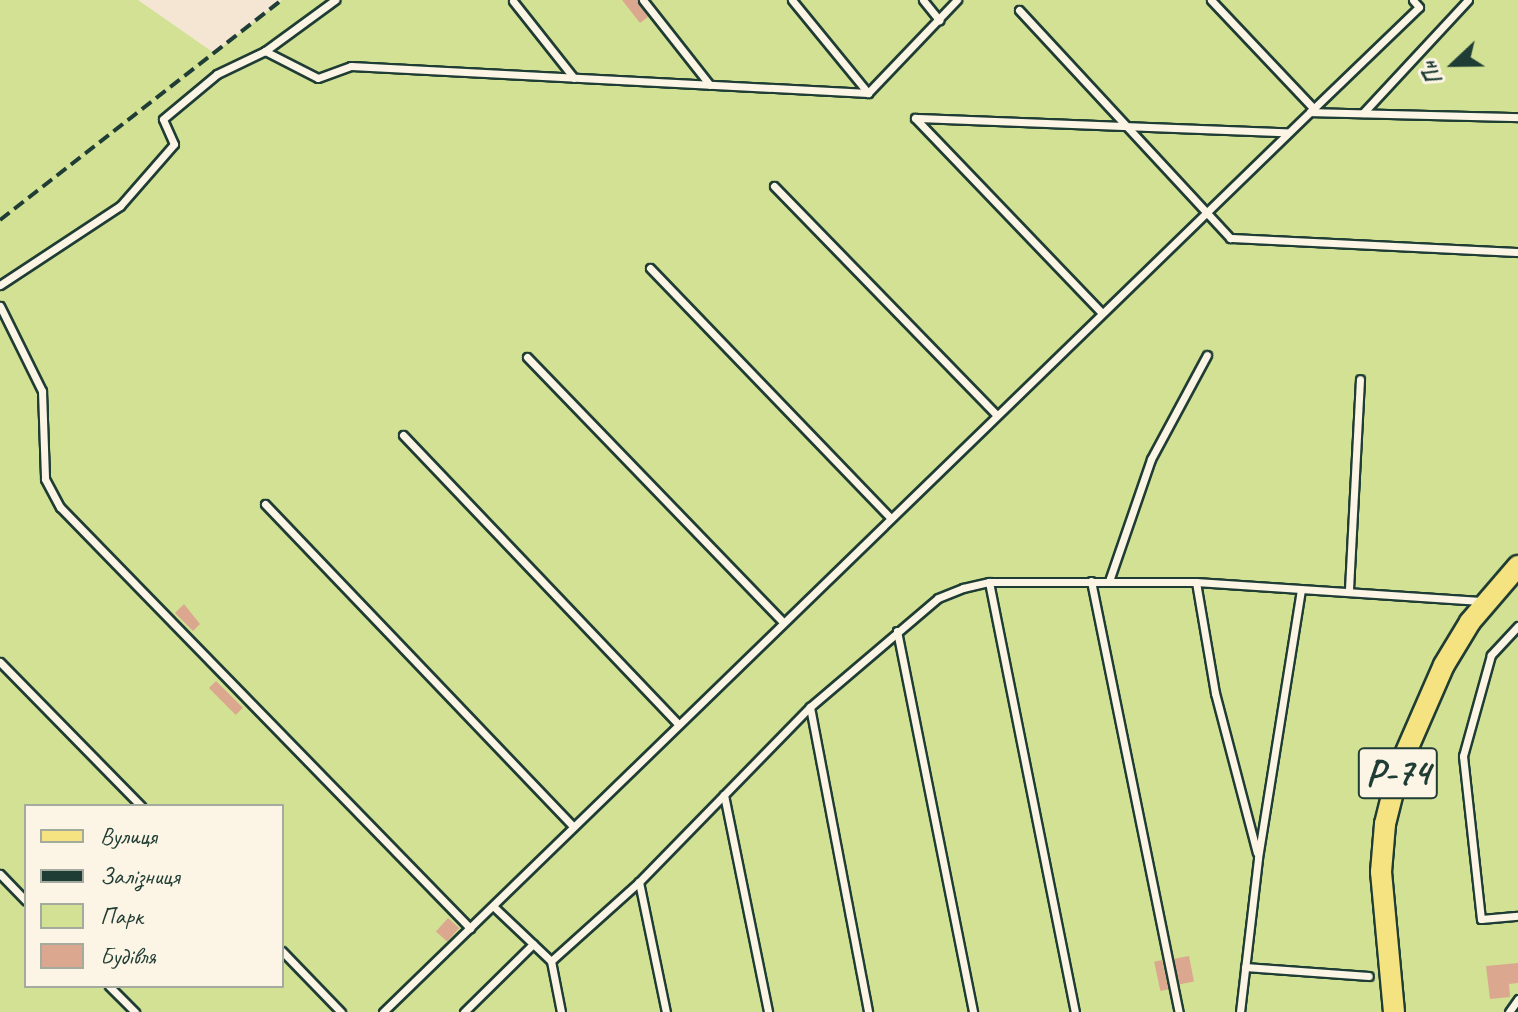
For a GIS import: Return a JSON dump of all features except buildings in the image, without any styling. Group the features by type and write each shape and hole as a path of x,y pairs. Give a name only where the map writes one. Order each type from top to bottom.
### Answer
{"main road":[{"name":"Р-74","path":"1394,1012 1381,872 1385,824 1399,768 1424,705 1486,602 1518,566"}],"lane":[{"path":"0,285 120,206 174,144 163,119 217,74 265,51 335,0"},
{"path":"643,0 710,85"},
{"path":"792,0 868,93"},
{"path":"923,0 939,20"},
{"path":"265,51 318,78 351,66 868,93 957,0"},
{"path":"1211,0 1311,110 1518,117"},
{"path":"383,1012 1100,311 1419,7 1413,0"},
{"path":"1363,113 1468,0"},
{"path":"513,1 574,78"},
{"path":"1019,10 1230,238 1518,252"},
{"path":"1100,311 915,118 1287,132"},
{"path":"774,186 995,413"},
{"path":"650,268 889,516"},
{"path":"0,306 42,391 45,479 60,507 470,928"},
{"path":"1109,581 1151,459 1207,355"},
{"path":"527,357 782,621"},
{"path":"1349,589 1360,379"},
{"path":"403,435 677,723"},
{"path":"265,504 573,826"},
{"path":"1091,581 1179,1012"},
{"path":"551,961 639,882 810,707 938,598 989,582 1109,581 1349,589 1486,602"},
{"path":"989,582 1075,1012"},
{"path":"1196,582 1215,693 1258,858"},
{"path":"1240,1012 1258,858 1301,589"},
{"path":"1518,626 1491,655 1463,756 1481,919 1518,916"},
{"path":"897,631 973,1012"},
{"path":"0,662 139,804"},
{"path":"810,707 868,1012"},
{"path":"724,795 768,1012"},
{"path":"0,874 24,899"},
{"path":"639,882 666,1012"},
{"path":"493,906 551,961 561,1012"},
{"path":"464,1012 533,944"},
{"path":"284,953 341,1012"},
{"path":"1245,967 1369,976"},
{"path":"111,988 135,1012"},
{"path":"1509,1012 1518,999"}],"green space":[{"path":"0,0 138,0 214,53 282,0 1518,0 1518,1012 0,1012"}],"railway":[{"path":"0,220 282,0"}]}
